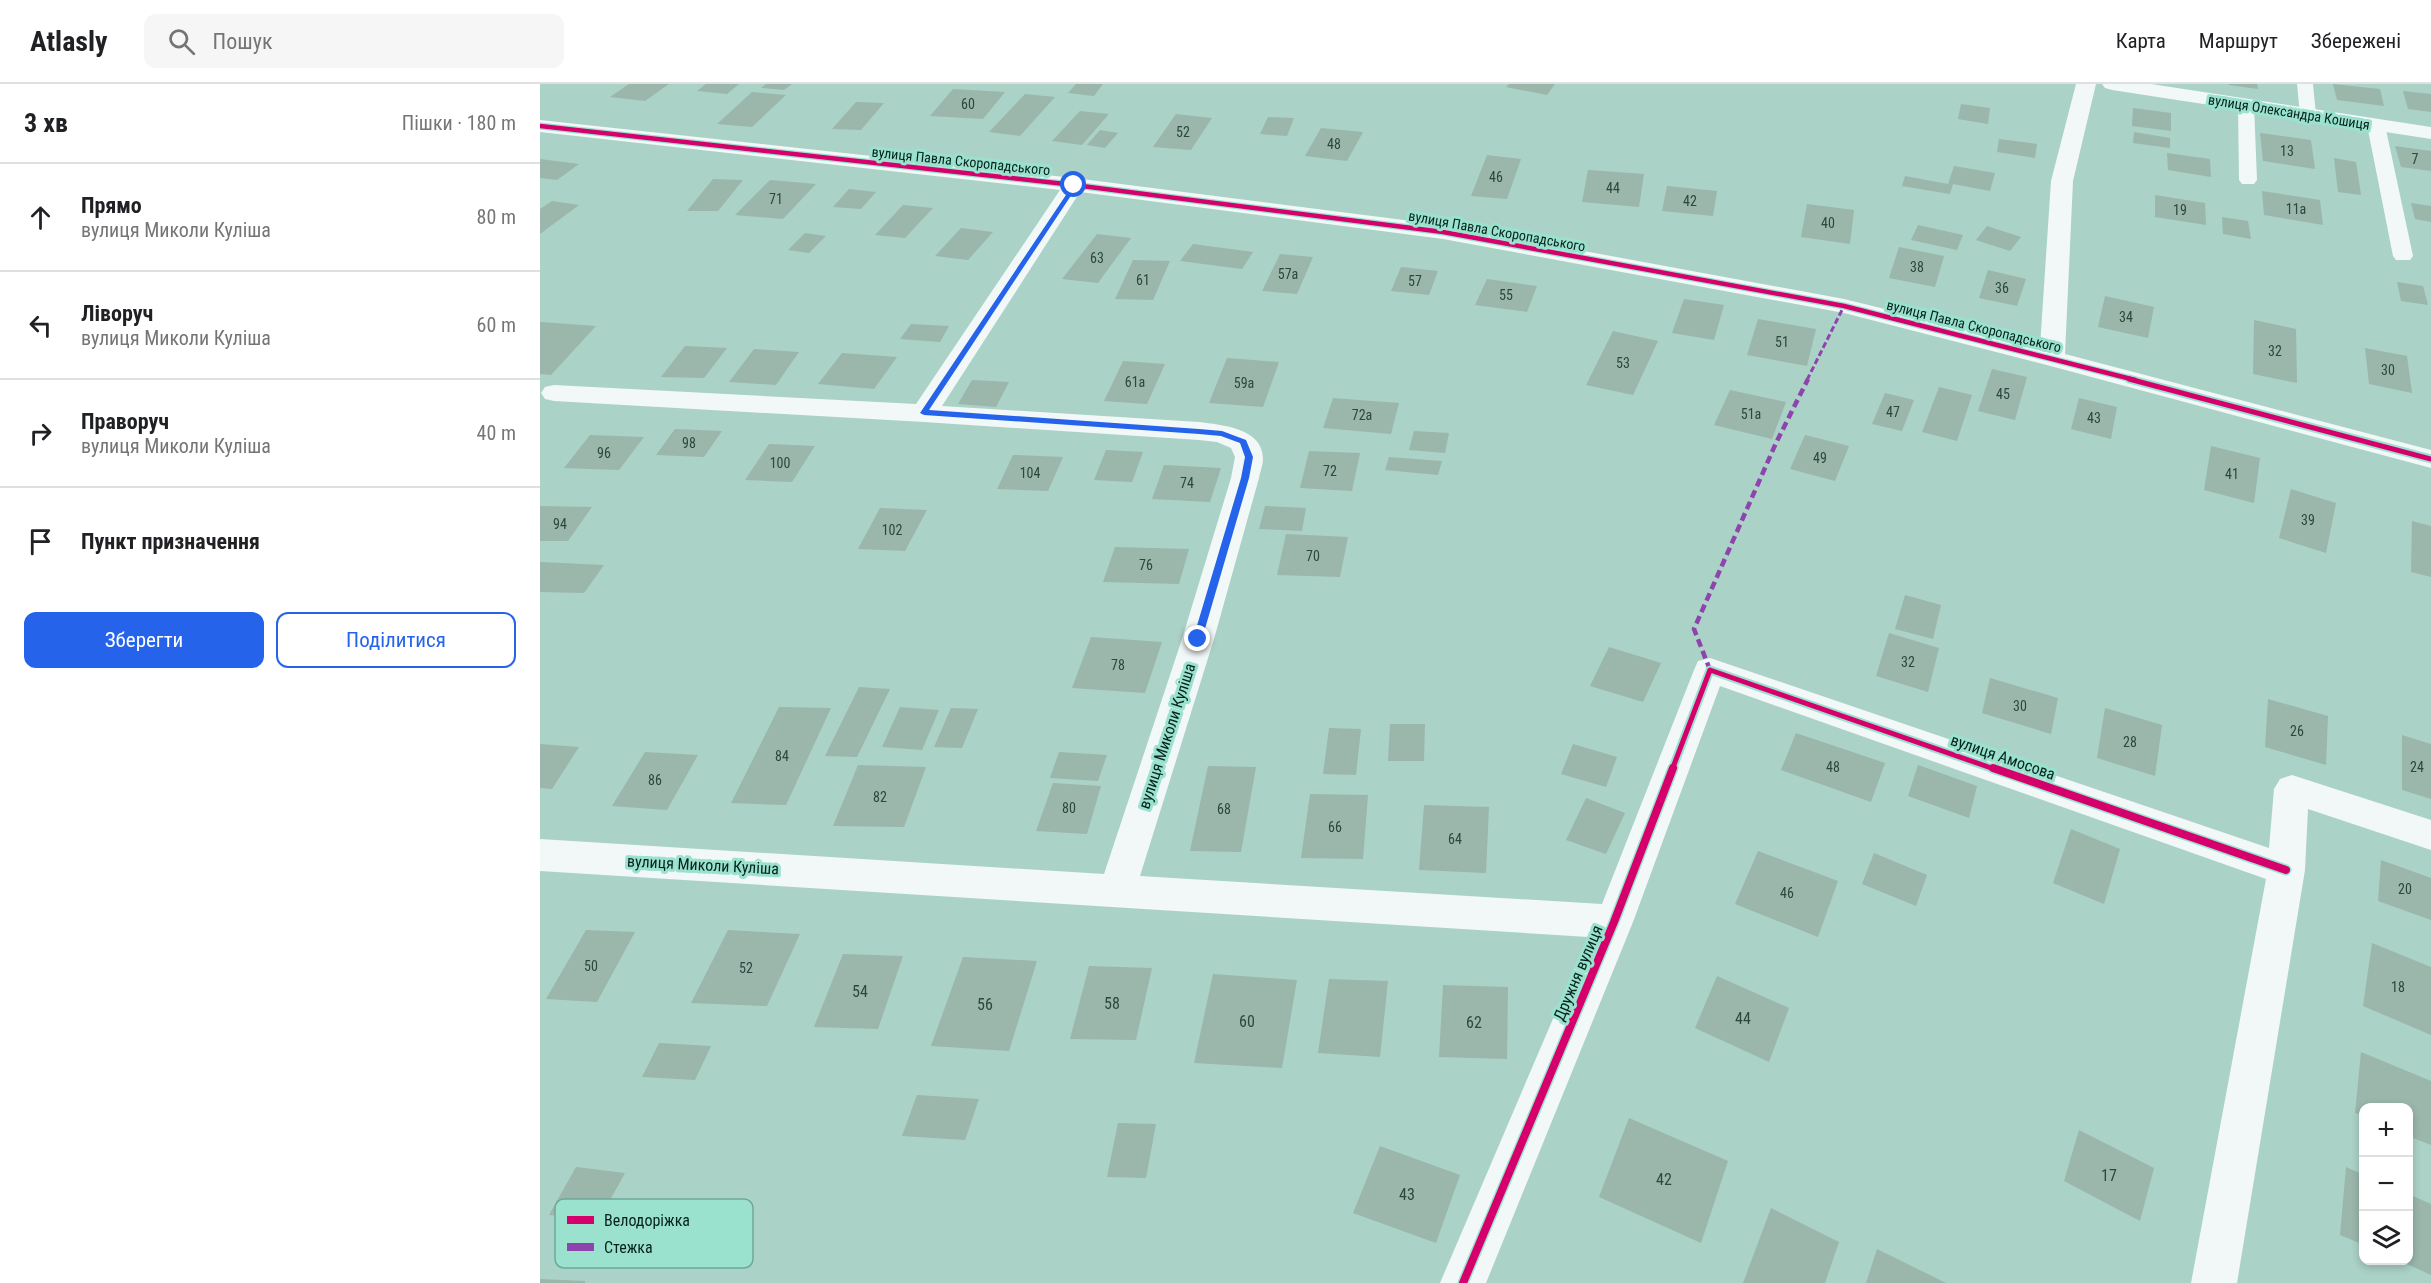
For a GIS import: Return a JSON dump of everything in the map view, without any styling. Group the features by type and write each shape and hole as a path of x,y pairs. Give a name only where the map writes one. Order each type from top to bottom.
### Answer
{"street":[{"path":"2052,358 2062,181 2086,84"},
{"name":"вулиця Олександра Кошиця","path":"2112,84 2431,133"},
{"name":"вулиця Павла Скоропадського","path":"540,126 1074,185 1443,232 1844,306 2052,358 2431,459"},
{"path":"924,413 1074,185"},
{"name":"вулиця Миколи Куліша","path":"545,399 924,413 1222,434 1243,442 1249,457 1242,490 1198,639 1118,890"},
{"name":"вулиця Амосова","path":"1710,670 2286,870"},
{"name":"Дружня вулиця","path":"1463,1283 1614,922 1710,670"},
{"path":"2214,1283 2286,870 2292,789 2431,835"},
{"name":"вулиця Миколи Куліша","path":"540,855 1614,922"}],"lane":[{"path":"2305,84 2308,115"},
{"path":"2246,105 2248,180"},
{"path":"2376,125 2403,256"}],"building":[{"path":"629,84 669,84 645,101 610,97"},
{"path":"706,84 739,84 727,94 697,91"},
{"path":"766,84 792,84 784,90 761,88"},
{"path":"1076,84 1103,84 1094,96 1068,93"},
{"path":"1509,84 1555,84 1547,95 1506,87"},
{"path":"2257,84 2258,89 2229,85"},
{"path":"2333,84 2380,89 2384,106 2337,100"},
{"path":"953,89 1005,92 983,119 930,116"},
{"path":"2403,91 2431,94 2431,112 2408,109"},
{"path":"752,92 786,95 752,127 717,124"},
{"path":"1025,94 1055,97 1020,136 989,132"},
{"path":"856,102 884,103 861,130 832,129"},
{"path":"1961,104 1990,108 1988,124 1958,119"},
{"path":"2133,108 2171,113 2171,131 2132,126"},
{"path":"1080,111 1109,114 1082,145 1052,141"},
{"path":"1176,114 1212,118 1191,150 1153,147"},
{"path":"1268,117 1294,118 1287,136 1260,134"},
{"path":"1321,128 1363,132 1347,161 1305,156"},
{"path":"1100,130 1118,133 1105,148 1087,145"},
{"path":"2134,132 2170,138 2170,148 2133,143"},
{"path":"2260,133 2311,140 2315,169 2263,161"},
{"path":"1999,139 2037,144 2035,158 1997,152"},
{"path":"2395,146 2431,151 2431,171 2401,167"},
{"path":"2167,153 2210,159 2211,177 2168,170"},
{"path":"1487,155 1521,159 1507,199 1471,196"},
{"path":"2334,158 2356,162 2361,195 2338,192"},
{"path":"540,159 579,164 557,180 540,178"},
{"path":"1954,166 1995,173 1990,191 1953,184 1950,194 1902,186 1905,176 1948,184"},
{"path":"1588,170 1644,174 1639,207 1582,202"},
{"path":"713,179 743,180 718,211 687,211"},
{"path":"770,180 816,184 783,219 735,215"},
{"path":"1667,186 1717,191 1713,216 1662,211"},
{"path":"849,189 876,192 861,209 833,207"},
{"path":"2262,191 2320,200 2323,225 2264,215"},
{"path":"2155,195 2205,203 2206,225 2155,217"},
{"path":"552,201 579,205 540,234 540,209"},
{"path":"2411,203 2431,206 2431,222 2415,219"},
{"path":"1807,204 1854,210 1850,244 1801,237"},
{"path":"903,205 933,208 905,238 875,235"},
{"path":"2222,217 2248,221 2251,239 2223,234"},
{"path":"1918,225 1963,235 1957,250 1911,240"},
{"path":"1987,226 2021,237 2010,251 1976,240"},
{"path":"961,228 993,232 968,260 935,256"},
{"path":"805,233 826,236 809,253 788,250"},
{"path":"1097,234 1131,238 1098,283 1062,279"},
{"path":"1193,244 1253,252 1242,269 1180,261"},
{"path":"1899,247 1944,256 1935,287 1889,278"},
{"path":"1280,254 1313,257 1297,294 1262,291"},
{"path":"1133,260 1170,261 1153,300 1115,299"},
{"path":"1401,267 1438,271 1429,295 1391,291"},
{"path":"1988,270 2026,279 2017,306 1979,298"},
{"path":"1487,279 1537,286 1527,312 1475,305"},
{"path":"2397,282 2423,286 2428,305 2401,301"},
{"path":"2105,296 2154,307 2148,338 2098,327"},
{"path":"1684,299 1724,305 1714,340 1672,333"},
{"path":"1758,319 1816,329 1807,366 1747,355"},
{"path":"2254,320 2296,329 2297,383 2253,374"},
{"path":"540,322 596,326 551,375 540,374"},
{"path":"911,324 949,326 940,342 900,339"},
{"path":"1613,331 1658,341 1633,395 1586,385"},
{"path":"685,346 727,348 704,378 661,377"},
{"path":"2365,348 2407,356 2412,393 2369,384"},
{"path":"754,349 799,352 776,385 729,382"},
{"path":"842,353 897,357 874,389 818,384"},
{"path":"1227,358 1279,362 1263,407 1209,403"},
{"path":"1123,361 1165,364 1147,404 1104,401"},
{"path":"1992,369 2027,377 2015,420 1978,411"},
{"path":"972,380 1009,382 996,407 958,404"},
{"path":"1939,387 1972,395 1957,441 1922,432"},
{"path":"1730,390 1786,402 1772,439 1714,425"},
{"path":"1885,393 1914,400 1902,431 1872,424"},
{"path":"1333,398 1399,403 1391,434 1323,428"},
{"path":"2079,398 2117,407 2111,439 2071,429"},
{"path":"675,429 722,431 704,457 656,455"},
{"path":"1414,431 1449,433 1445,453 1409,450"},
{"path":"590,435 644,437 619,470 564,468"},
{"path":"1805,435 1849,446 1835,481 1790,469"},
{"path":"769,444 815,446 792,482 745,480"},
{"path":"2211,446 2260,458 2254,503 2204,490"},
{"path":"1106,450 1143,452 1132,482 1094,480"},
{"path":"1309,451 1360,453 1352,491 1300,488"},
{"path":"1013,455 1063,457 1048,491 997,489"},
{"path":"1389,457 1442,461 1438,475 1385,470"},
{"path":"1164,465 1221,468 1210,502 1152,499"},
{"path":"2291,489 2336,503 2326,553 2279,538"},
{"path":"540,506 592,507 568,541 540,541"},
{"path":"1265,506 1306,508 1302,531 1259,529"},
{"path":"880,508 927,510 905,551 858,549"},
{"path":"2412,521 2431,526 2431,577 2411,572"},
{"path":"1286,534 1348,537 1340,577 1277,575"},
{"path":"1115,547 1189,549 1179,584 1103,582"},
{"path":"540,562 604,565 584,593 540,592"},
{"path":"1905,595 1941,605 1933,639 1895,629"},
{"path":"1889,633 1939,648 1928,692 1876,676"},
{"path":"1091,637 1162,642 1145,693 1072,688"},
{"path":"1609,647 1661,663 1643,702 1590,686"},
{"path":"1990,678 2058,698 2051,734 1982,713"},
{"path":"859,687 890,689 857,757 825,756"},
{"path":"2268,699 2328,716 2326,765 2265,747"},
{"path":"779,707 831,708 786,805 731,803"},
{"path":"900,707 939,710 922,750 882,747"},
{"path":"951,708 978,709 962,748 934,747"},
{"path":"2105,708 2162,725 2155,776 2097,758"},
{"path":"1390,724 1425,724 1424,761 1388,761"},
{"path":"1329,728 1361,729 1356,775 1323,774"},
{"path":"1796,733 1885,763 1871,802 1781,770"},
{"path":"2402,735 2431,744 2431,799 2402,790"},
{"path":"540,744 579,747 552,789 540,788"},
{"path":"1573,744 1617,757 1606,787 1561,774"},
{"path":"645,752 698,755 667,810 612,806"},
{"path":"1059,752 1107,755 1098,781 1050,778"},
{"path":"858,765 926,767 904,827 833,826"},
{"path":"1918,765 1977,786 1969,818 1908,796"},
{"path":"1208,766 1256,767 1241,852 1190,851"},
{"path":"1053,783 1101,786 1087,834 1036,831"},
{"path":"1310,794 1368,795 1363,859 1301,858"},
{"path":"1586,798 1625,813 1606,854 1566,840"},
{"path":"1424,805 1489,807 1486,873 1419,870"},
{"path":"2071,829 2120,849 2104,904 2053,883"},
{"path":"1758,851 1838,881 1818,937 1735,904"},
{"path":"1874,853 1927,875 1916,906 1862,884"},
{"path":"2381,860 2431,878 2431,920 2378,901"},
{"path":"586,930 635,932 597,1002 546,999"},
{"path":"728,930 800,934 767,1006 691,1003"},
{"path":"2372,943 2431,967 2431,1035 2363,1006"},
{"path":"843,954 903,956 878,1029 814,1027"},
{"path":"963,957 1037,961 1009,1051 931,1046"},
{"path":"1089,966 1152,968 1136,1040 1070,1039"},
{"path":"1213,974 1297,980 1282,1068 1194,1063"},
{"path":"1717,976 1789,1008 1769,1062 1695,1028"},
{"path":"1329,979 1388,981 1380,1057 1318,1053"},
{"path":"1443,985 1508,987 1507,1059 1439,1057"},
{"path":"659,1043 711,1046 695,1080 642,1077"},
{"path":"2361,1052 2431,1081 2431,1145 2413,1138 2413,1103 2359,1103 2359,1114 2355,1113"},
{"path":"917,1095 979,1099 965,1140 902,1136"},
{"path":"1629,1118 1728,1161 1701,1243 1599,1197"},
{"path":"1118,1123 1156,1124 1146,1178 1107,1177"},
{"path":"2079,1130 2154,1168 2140,1221 2064,1181"},
{"path":"1380,1146 1460,1175 1436,1243 1353,1213"},
{"path":"576,1167 625,1173 611,1199 558,1199"},
{"path":"2346,1167 2359,1173 2359,1243 2340,1235"},
{"path":"2413,1196 2431,1204 2431,1275 2409,1265 2413,1265"},
{"path":"555,1204 555,1216 549,1215"},
{"path":"1771,1208 1839,1242 1825,1283 1743,1283"},
{"path":"1877,1249 1946,1283 1866,1283"},
{"path":"540,1279 585,1281 585,1283 540,1283"}],"marked path":[{"path":"1710,670 1694,629 1776,443 1844,306"}],"cycle path":[{"path":"540,126 1074,185 1443,232 1844,306 2052,358 2431,459"},
{"path":"1463,1283 1614,922 1710,670 2286,870"}],"route":[{"path":"1074,185 924,413 1199,431 1222,434 1243,442 1249,457 1245,478 1198,639"}]}
